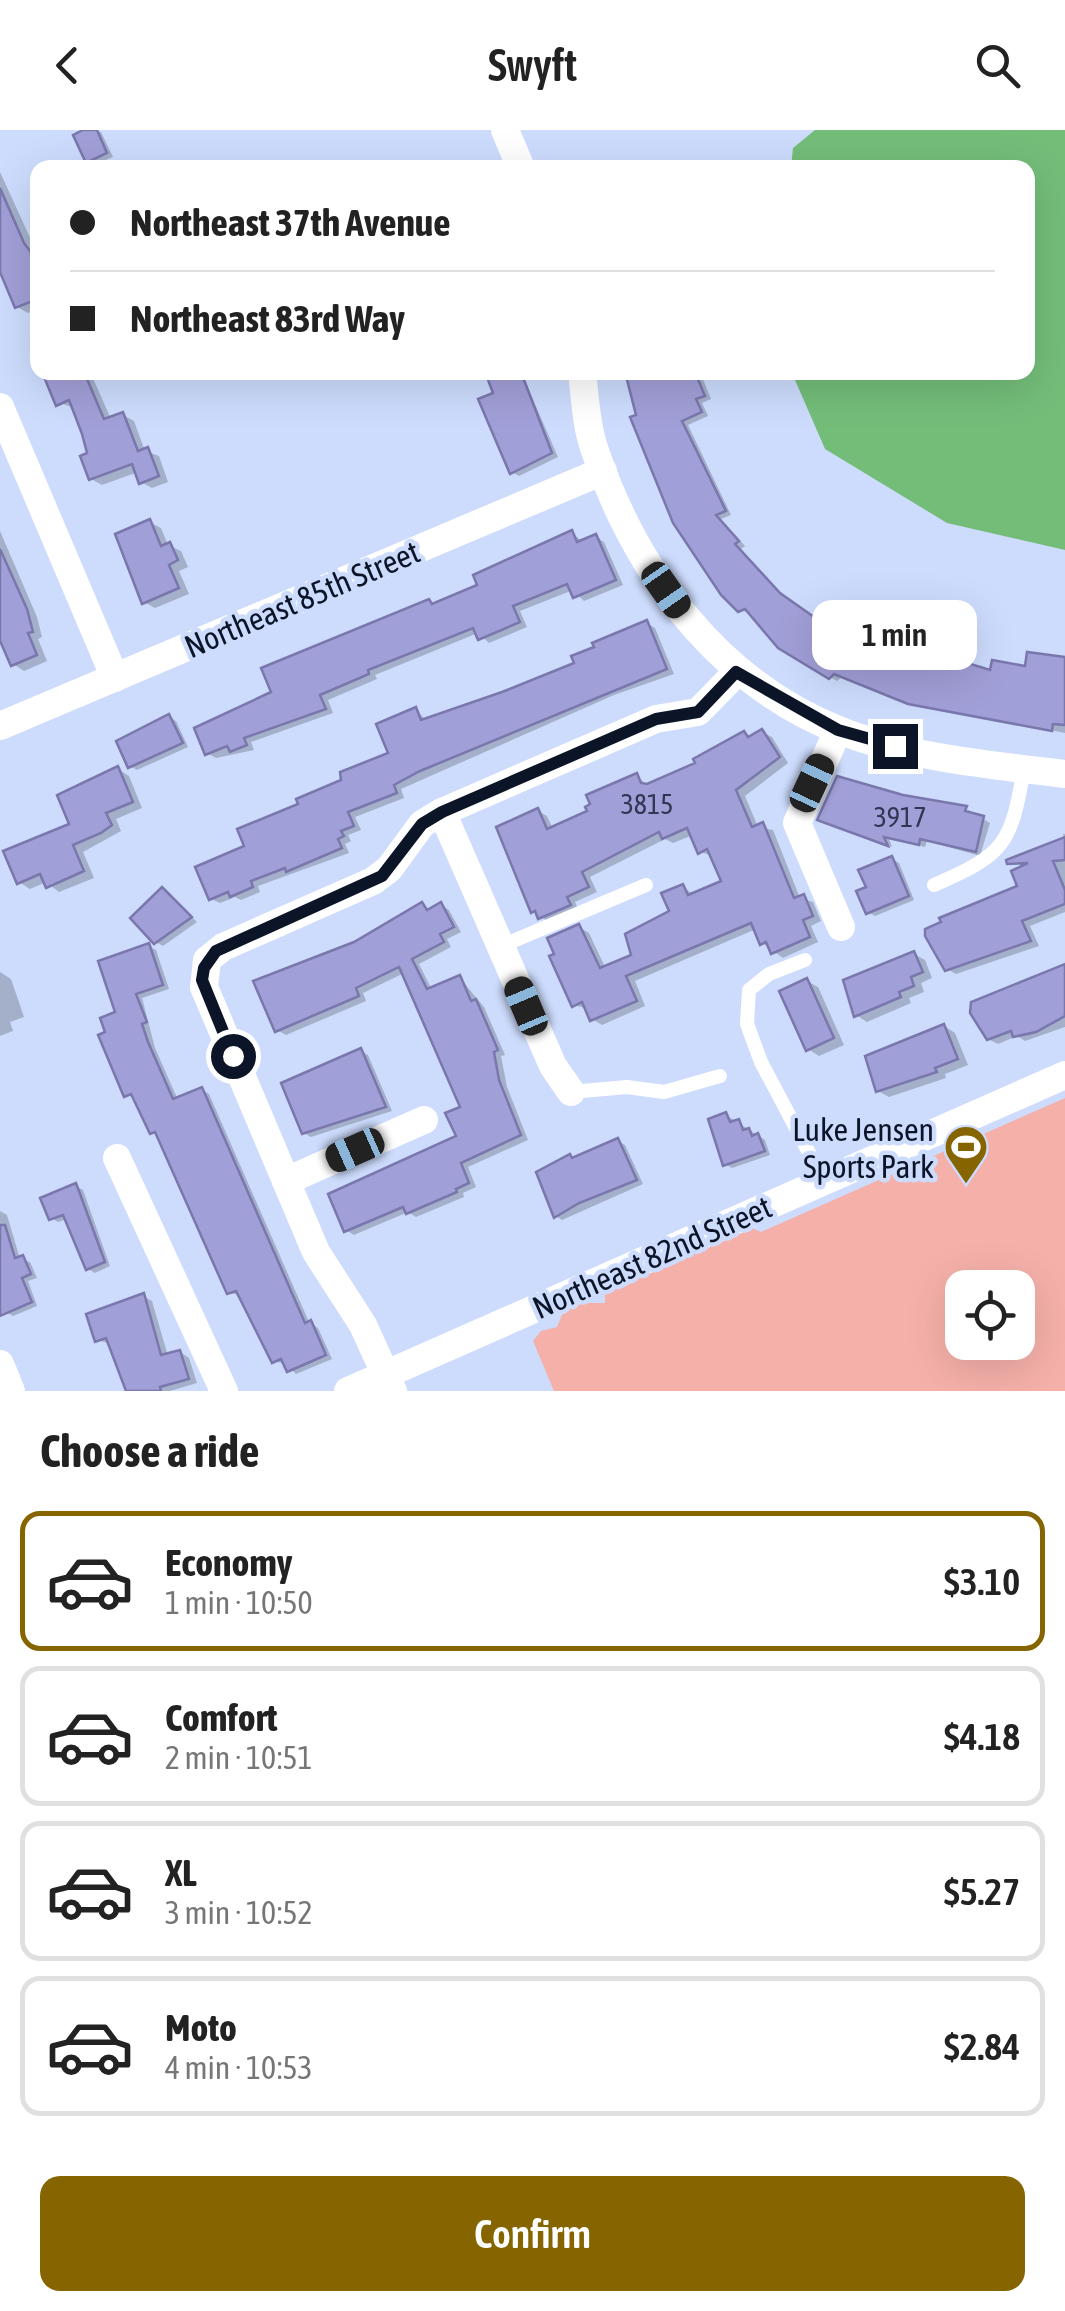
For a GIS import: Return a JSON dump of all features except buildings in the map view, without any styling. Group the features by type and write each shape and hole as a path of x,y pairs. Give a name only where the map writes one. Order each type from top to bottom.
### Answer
{"street":[{"path":"505,130 518,160"},
{"path":"583,380 592,444 650,568 681,611 736,672 838,730 910,749 1065,774"},
{"path":"0,407 115,678"},
{"name":"Northeast 85th Street","path":"0,726 603,471"},
{"path":"390,1383 354,1308 320,1261 206,993 204,968 222,946 382,876 422,824 442,812 656,719 698,712 736,672"},
{"path":"838,730 796,823 841,928"},
{"path":"442,812 553,1066 571,1092"},
{"name":"Northeast 82nd Street","path":"348,1391 390,1383 824,1181 1065,1074"},
{"path":"286,1181 424,1120"},
{"path":"117,1158 224,1391"},
{"path":"0,1364 12,1391"}],"lane":[{"path":"934,884 984,863 999,851 1016,813 1024,768"},
{"path":"500,946 646,884"},
{"path":"806,960 769,974 750,990 747,1024 761,1062 824,1181"},
{"path":"571,1092 627,1088 664,1092 720,1076"}],"shaded area":[{"path":"815,130 1065,130 1065,550 947,523 825,449 795,380 1035,380 1035,160 792,160 793,148"},
{"name":"Luke Jensen Sports Park","path":"1065,1098 1065,1391 554,1391 533,1341 541,1331 557,1327 564,1310 581,1303 605,1303 605,1290 750,1227 761,1232"}],"place":[{"name":"Luke Jensen Sports Park","path":"966,1185"}],"route":[{"path":"233,1056 202,980 207,960 222,946 373,882 389,869 422,824 442,812 656,719 698,712 721,693 736,672 838,730 895,746"}]}
